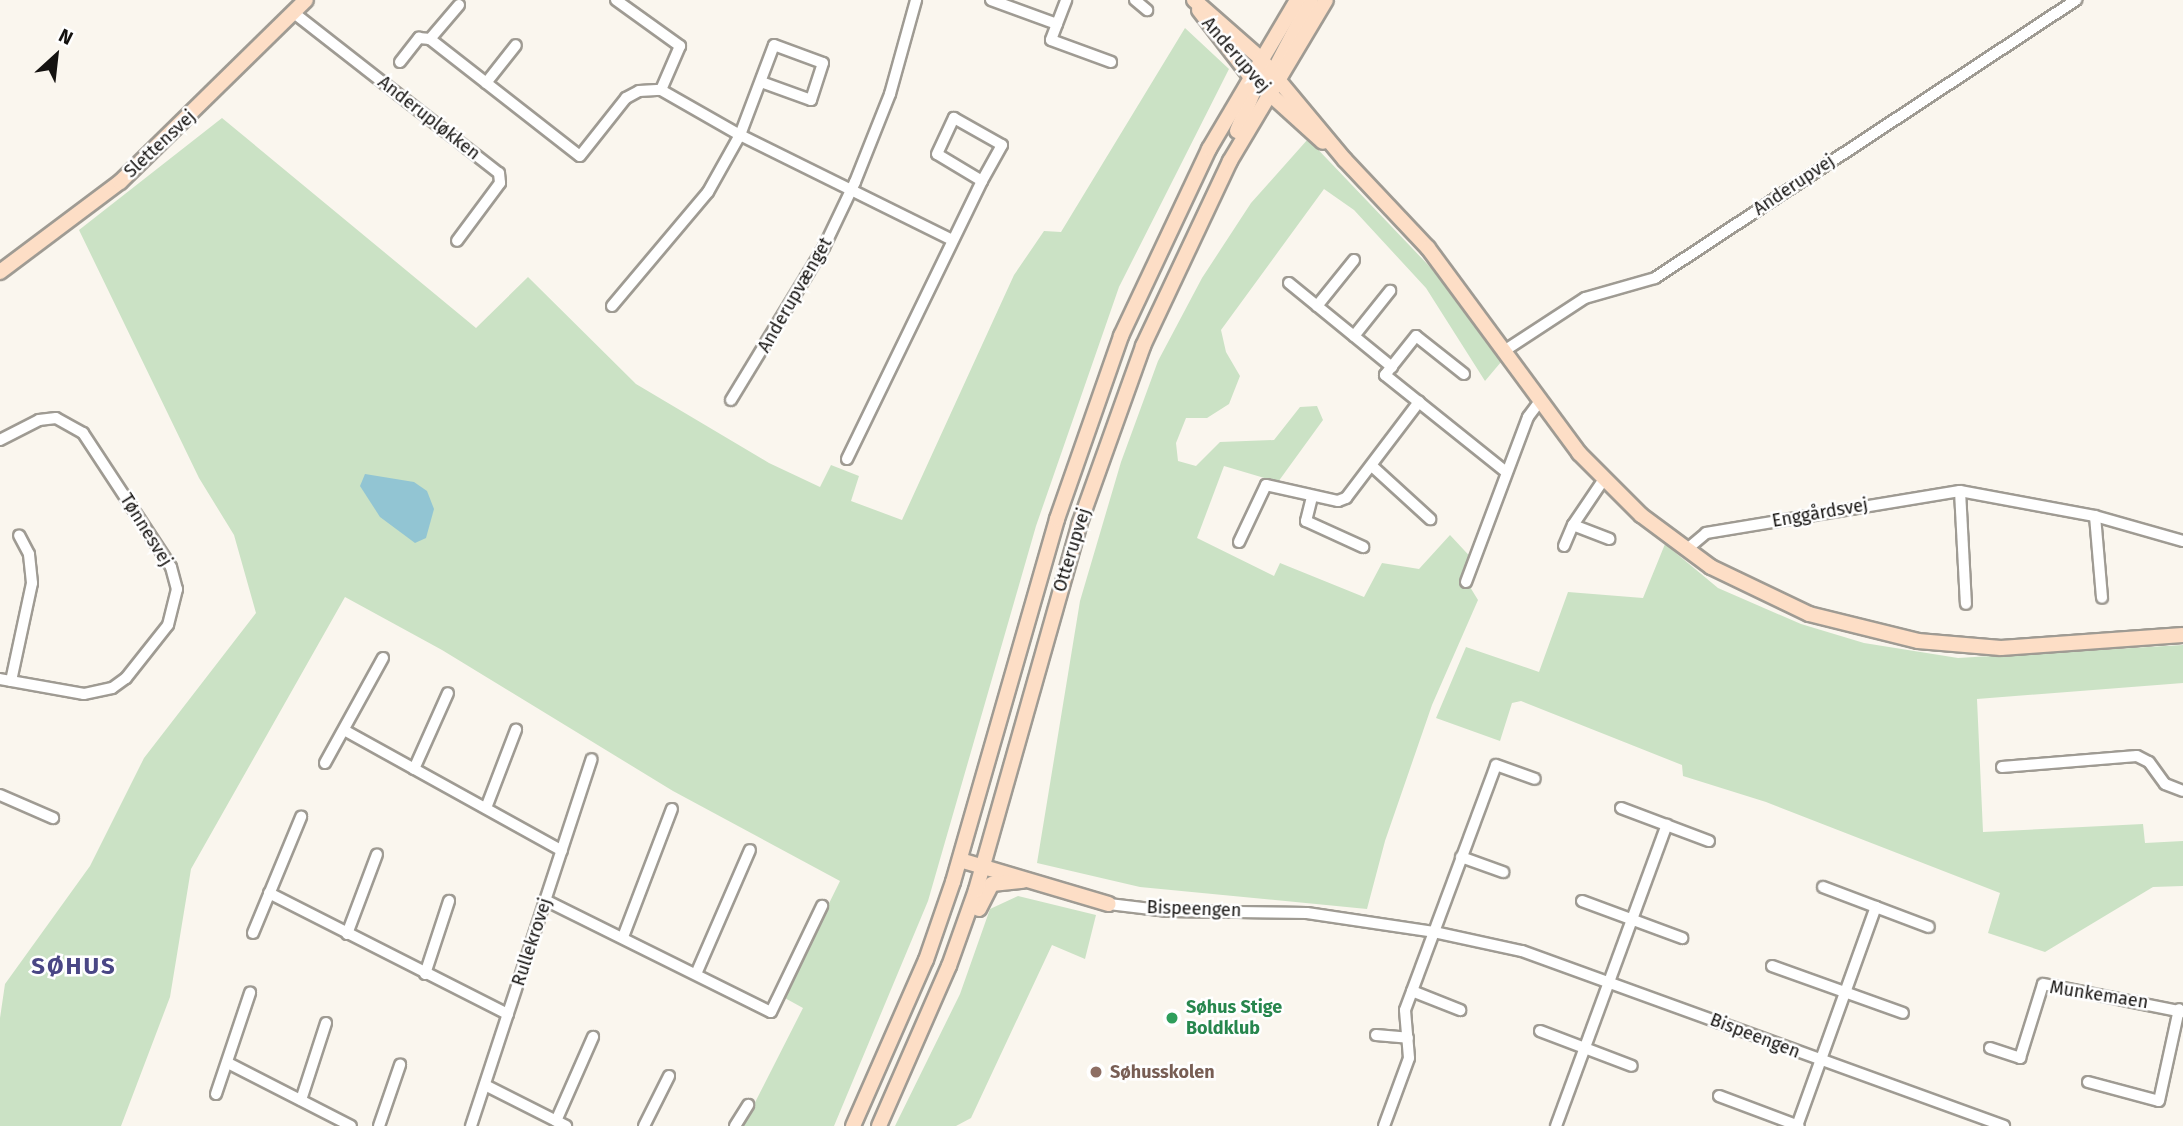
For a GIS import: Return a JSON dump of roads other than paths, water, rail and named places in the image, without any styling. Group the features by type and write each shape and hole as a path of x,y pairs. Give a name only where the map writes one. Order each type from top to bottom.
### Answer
{"main road":[{"name":"Slettensvej","path":"0,272 120,182 306,0"},
{"name":"Otterupvej","path":"879,1126 917,1039 983,868 1079,525 1143,346 1259,85 1260,58 1297,0"},
{"path":"1274,74 1311,0"},
{"path":"1259,85 1274,74 1326,0"},
{"name":"Anderupvej","path":"1195,1 1260,58 1345,160 1428,248 1540,401 1604,479 1686,550 1752,590 1809,614 1918,641 2001,648 2183,635"},
{"name":"Anderupvej","path":"1195,1 1200,15 1259,85 1345,160"},
{"name":"Otterupvej","path":"853,1126 926,960 960,860 1086,430 1162,244 1259,85"},
{"name":"Bispeengen","path":"960,860 1023,881 1109,904"},
{"path":"917,1039 953,980 988,888 1001,880 1023,881"}],"street":[{"path":"618,0 680,46 661,90"},
{"name":"Anderupvænget","path":"732,400 824,247 852,187 890,94 916,0"},
{"path":"990,0 1056,24"},
{"path":"1066,0 1051,40 1111,62"},
{"path":"1135,0 1147,10"},
{"name":"Anderupvej","path":"1504,351 1585,298 1655,278 2076,0"},
{"path":"430,39 459,5"},
{"name":"Anderupløkken","path":"294,13 499,173 500,183 457,241"},
{"path":"400,62 419,38 430,39 580,156 626,98 639,91 661,90 740,135 852,187 950,239"},
{"path":"486,83 516,45"},
{"path":"612,306 668,245 708,192 740,135 774,45 823,63 811,100 761,82"},
{"path":"847,459 950,239 1002,145 954,118 937,154 982,181"},
{"path":"1317,306 1354,260"},
{"path":"1289,283 1392,367"},
{"path":"1354,336 1390,290"},
{"path":"1464,374 1416,336 1385,375 1506,472"},
{"path":"1466,582 1528,417 1540,401"},
{"path":"1239,542 1266,485 1312,497 1338,501 1346,498 1419,402"},
{"name":"Tønnesvej","path":"0,439 39,420 56,418 83,433 172,567 177,589 168,625 127,678 112,688 84,694 6,680 32,583 29,554 19,535"},
{"path":"1372,466 1430,519"},
{"path":"1564,546 1573,525 1604,479"},
{"path":"1960,491 1966,604"},
{"name":"Enggårdsvej","path":"1686,550 1706,533 1960,491 2095,516 2183,541"},
{"path":"1312,497 1306,521 1363,547"},
{"path":"2095,516 2102,598"},
{"path":"1573,525 1609,539"},
{"path":"326,763 383,658"},
{"path":"414,769 448,693"},
{"path":"344,730 562,851"},
{"path":"486,808 516,730"},
{"path":"2002,767 2137,756 2149,762 2165,784 2183,791"},
{"name":"Rullekrovej","path":"471,1126 592,758"},
{"path":"1384,1126 1409,1058 1404,1022 1412,991 1496,765 1535,779"},
{"path":"0,795 53,818"},
{"path":"1620,808 1709,841"},
{"path":"623,937 672,809"},
{"path":"253,933 301,817"},
{"path":"1556,1126 1667,825"},
{"path":"696,974 750,850"},
{"path":"347,934 377,853"},
{"path":"1461,857 1503,872"},
{"path":"1823,887 1929,927"},
{"path":"269,893 508,1014"},
{"path":"545,900 771,1012 822,906"},
{"path":"425,974 449,901"},
{"path":"1582,901 1682,938"},
{"name":"Bispeengen","path":"1109,904 1168,911 1307,913 1434,932 1522,951 1611,980 1821,1061 2004,1126"},
{"name":"Bispeengen","path":"1719,1096 1797,1126 1877,907"},
{"path":"1772,966 1845,995 1903,1013"},
{"name":"Munkemaen","path":"1990,1048 2020,1058 2043,984 2181,1010 2159,1101 2088,1082"},
{"path":"1412,991 1460,1010"},
{"path":"216,1094 250,992"},
{"path":"301,1100 326,1023"},
{"path":"1540,1031 1632,1066"},
{"path":"1376,1035 1408,1038"},
{"path":"485,1085 561,1123 593,1037"},
{"path":"228,1063 351,1126"},
{"path":"379,1126 400,1065"},
{"path":"644,1126 669,1076"},
{"path":"735,1126 748,1105"}],"water":[{"path":"365,474 414,482 427,491 434,509 426,538 415,543 380,517 360,486"}],"place":[{"name":"Søhus Stige Boldklub","path":"1172,1018"},
{"name":"Søhusskolen","path":"1096,1072"}],"district":[{"name":"SØHUS","path":"74,967"}]}
